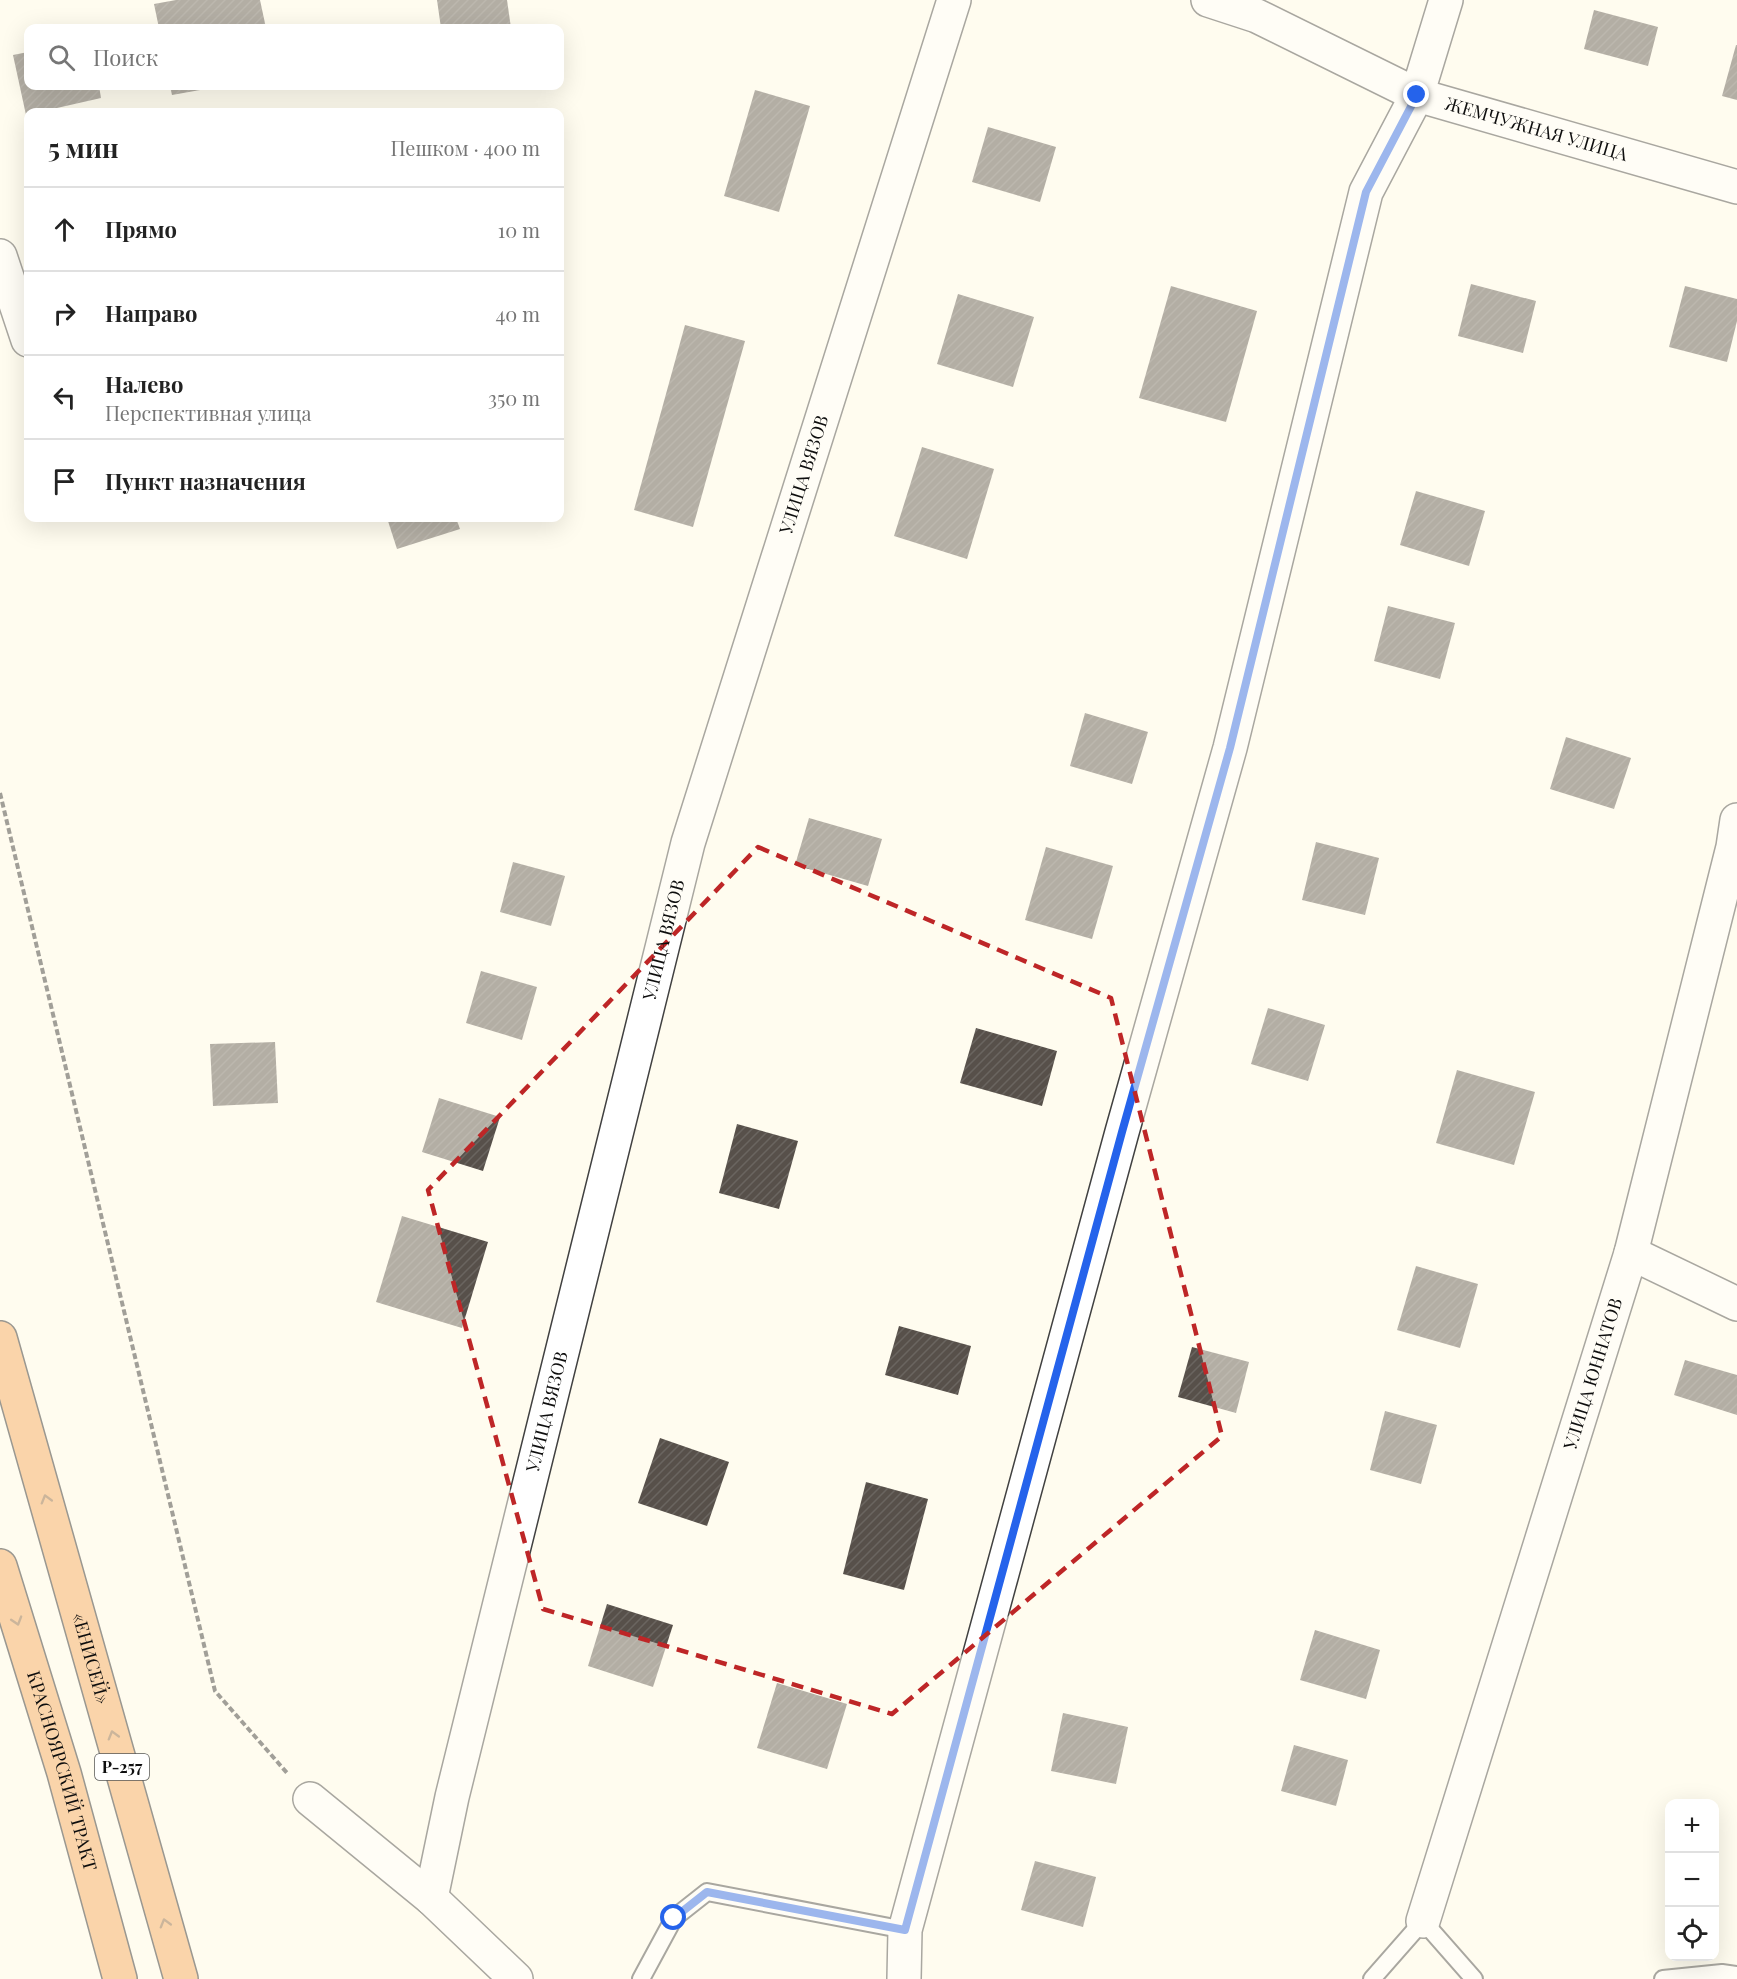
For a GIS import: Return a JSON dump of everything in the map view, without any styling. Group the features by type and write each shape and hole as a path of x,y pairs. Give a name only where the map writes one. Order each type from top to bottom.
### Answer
{"highway":[{"name":"«ЕНИСЕЙ»","path":"0,1338 181,1979"},
{"name":"КРАСНОЯРСКИЙ ТРАКТ","path":"0,1566 63,1773 120,1979"},
{"path":"106,1930 114,1979"}],"street":[{"name":"УЛИЦА ВЯЗОВ","path":"431,1898 452,1797 688,843 954,0"},
{"name":"ЖЕМЧУЖНАЯ УЛИЦА","path":"1208,0 1257,16 1417,95 1737,187"},
{"path":"904,1979 905,1930 1122,1132 1230,748 1366,192 1417,95 1446,0"},
{"path":"0,256 24,328"},
{"name":"УЛИЦА ЮННАТОВ","path":"1423,1921 1631,1253 1733,847 1737,820"},
{"path":"1631,1253 1737,1304"},
{"path":"310,1799 431,1898 516,1979"}],"lane":[{"path":"641,1979 674,1918 707,1892 905,1930"},
{"path":"1372,1979 1423,1921 1474,1979"},
{"path":"1663,1979 1722,1973 1737,1975"}],"path":[{"path":"0,794 215,1691 310,1799"}],"highlighted area":[{"path":"758,847 1111,998 1222,1436 892,1714 543,1609 428,1190"}],"building":[{"path":"176,0 260,0 265,24 158,24 154,4"},
{"path":"437,0 507,0 510,24 440,24"},
{"path":"1594,10 1658,27 1648,66 1584,49"},
{"path":"1737,45 1737,100 1722,96"},
{"path":"24,53 24,90 100,90 101,98 57,108 24,108 13,55"},
{"path":"171,90 200,90 172,95"},
{"path":"755,90 810,106 779,212 724,196"},
{"path":"988,127 1056,147 1040,202 972,182"},
{"path":"1471,284 1536,301 1523,353 1458,336"},
{"path":"1171,286 1257,311 1226,422 1139,398"},
{"path":"1685,286 1737,299 1737,321 1727,362 1669,347"},
{"path":"958,294 1034,317 1013,387 937,364"},
{"path":"685,325 745,341 693,527 634,510"},
{"path":"922,447 994,469 967,559 894,536"},
{"path":"1416,491 1485,511 1469,566 1400,545"},
{"path":"388,522 457,522 460,529 397,549"},
{"path":"1388,606 1455,623 1440,679 1374,661"},
{"path":"1085,713 1148,732 1132,784 1070,766"},
{"path":"1566,737 1631,758 1614,809 1550,789"},
{"path":"809,818 882,839 868,886 795,865"},
{"path":"1316,842 1379,858 1365,915 1302,900"},
{"path":"1046,847 1113,866 1092,939 1025,920"},
{"path":"513,862 565,876 551,926 500,912"},
{"path":"481,971 537,987 522,1040 466,1023"},
{"path":"1268,1008 1325,1025 1308,1081 1251,1064"},
{"path":"976,1028 1057,1051 1042,1106 960,1083"},
{"path":"275,1042 278,1103 213,1106 210,1044"},
{"path":"1457,1070 1535,1092 1514,1165 1436,1143"},
{"path":"439,1098 500,1117 483,1171 422,1152"},
{"path":"737,1124 798,1141 779,1209 719,1193"},
{"path":"402,1216 488,1242 462,1328 376,1302"},
{"path":"1416,1266 1478,1284 1460,1348 1397,1330"},
{"path":"899,1326 971,1346 958,1395 885,1375"},
{"path":"1192,1347 1249,1362 1236,1413 1178,1397"},
{"path":"1685,1360 1737,1375 1737,1415 1674,1395"},
{"path":"1385,1411 1437,1425 1421,1484 1370,1470"},
{"path":"660,1438 729,1462 707,1526 638,1503"},
{"path":"866,1482 928,1499 904,1590 843,1574"},
{"path":"607,1604 673,1625 653,1687 588,1666"},
{"path":"1315,1630 1380,1650 1366,1699 1300,1680"},
{"path":"777,1683 847,1704 827,1769 757,1748"},
{"path":"1063,1713 1128,1727 1116,1784 1051,1771"},
{"path":"1294,1745 1348,1760 1336,1806 1281,1791"},
{"path":"1035,1861 1096,1877 1083,1927 1021,1910"}],"route":[{"path":"674,1918 707,1892 905,1930 1122,1132 1230,748 1366,192 1417,95"}]}
